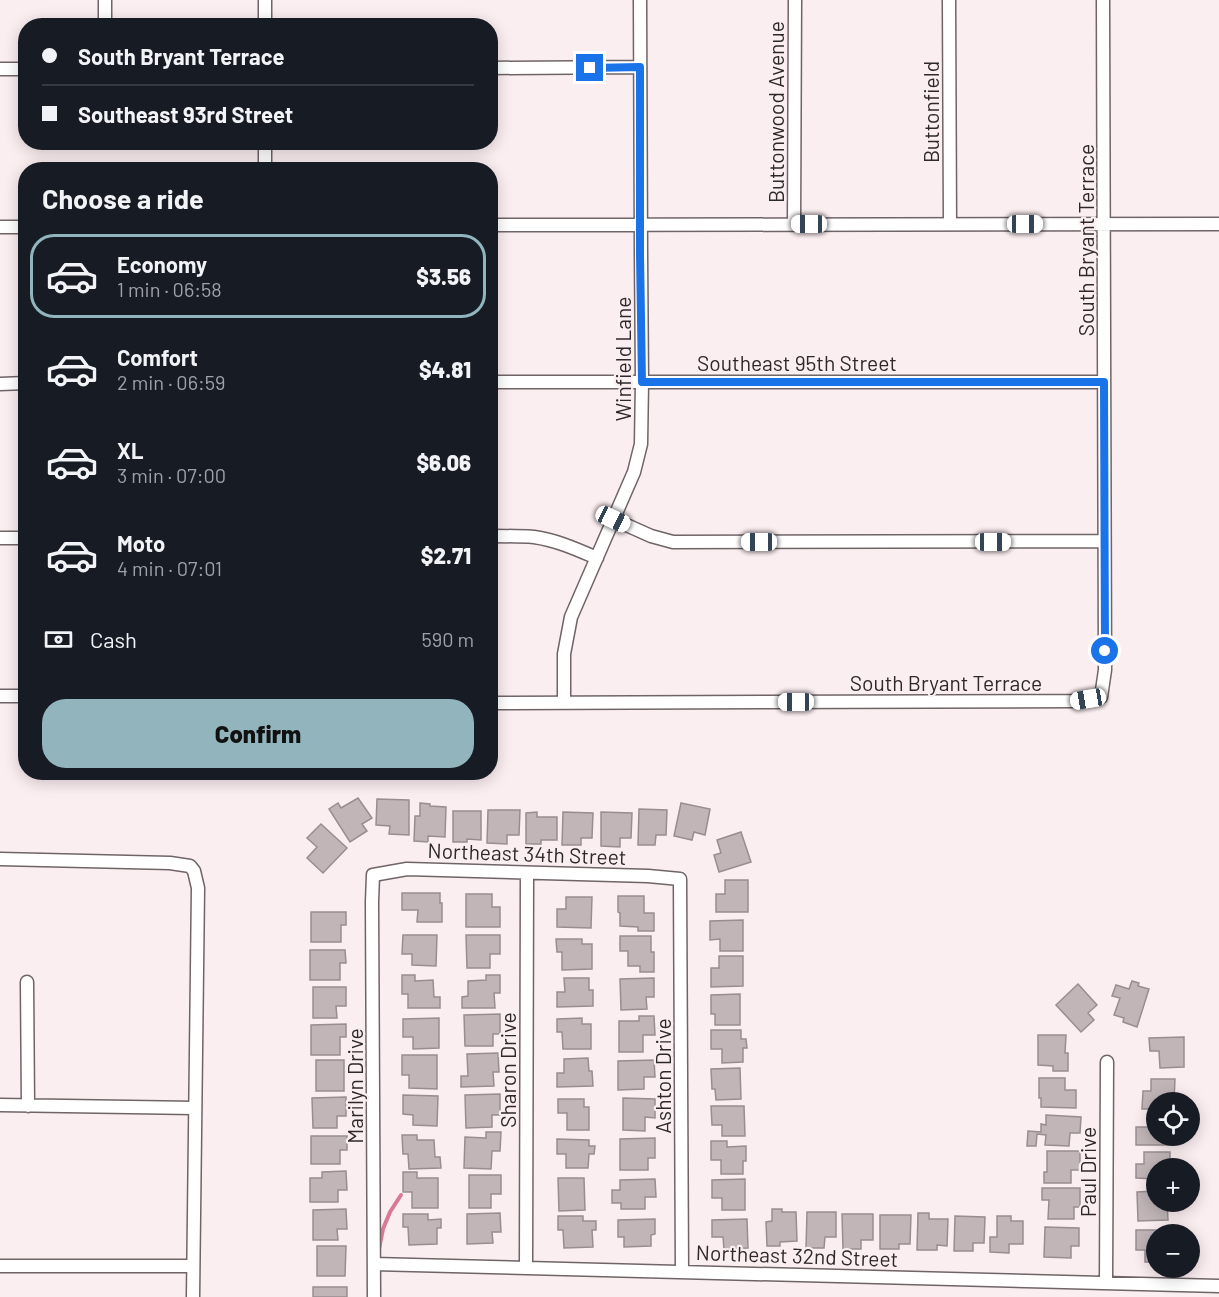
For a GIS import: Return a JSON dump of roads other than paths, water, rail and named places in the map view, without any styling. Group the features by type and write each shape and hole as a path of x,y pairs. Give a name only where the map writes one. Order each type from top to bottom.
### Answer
{"street":[{"path":"105,0 105,18"},
{"path":"265,0 265,18"},
{"name":"Winfield Lane","path":"564,703 564,654 568,627 576,603 634,472 641,444 640,0"},
{"name":"Buttonwood Avenue","path":"794,224 795,0"},
{"name":"Buttonfield","path":"949,0 950,224"},
{"name":"South Bryant Terrace","path":"498,703 1074,701 1101,697 1105,670 1103,0"},
{"path":"498,68 640,67"},
{"path":"0,69 18,69"},
{"path":"498,225 1219,224"},
{"path":"0,227 18,227"},
{"name":"Southeast 95th Street","path":"498,382 1104,382"},
{"path":"0,384 18,383"},
{"path":"613,519 651,536 673,542 1104,541"},
{"path":"498,536 534,537 548,540 597,558"},
{"path":"0,538 18,538"},
{"path":"0,696 18,696"},
{"path":"0,859 170,863 190,866 194,871 198,888 194,1297"},
{"name":"Northeast 34th Street","path":"373,875 407,869 648,876 680,879"},
{"name":"Sharon Drive","path":"526,1268 527,873"},
{"name":"Marilyn Drive","path":"373,875 374,1297"},
{"name":"Ashton Drive","path":"680,879 682,1272"},
{"path":"27,982 28,1106"},
{"name":"Paul Drive","path":"1106,1283 1107,1062"},
{"path":"0,1105 195,1108"},
{"name":"Northeast 32nd Street","path":"375,1264 1219,1286"},
{"path":"0,1266 193,1266"}],"waterway":[{"path":"379,1249 383,1229 401,1195"}]}
